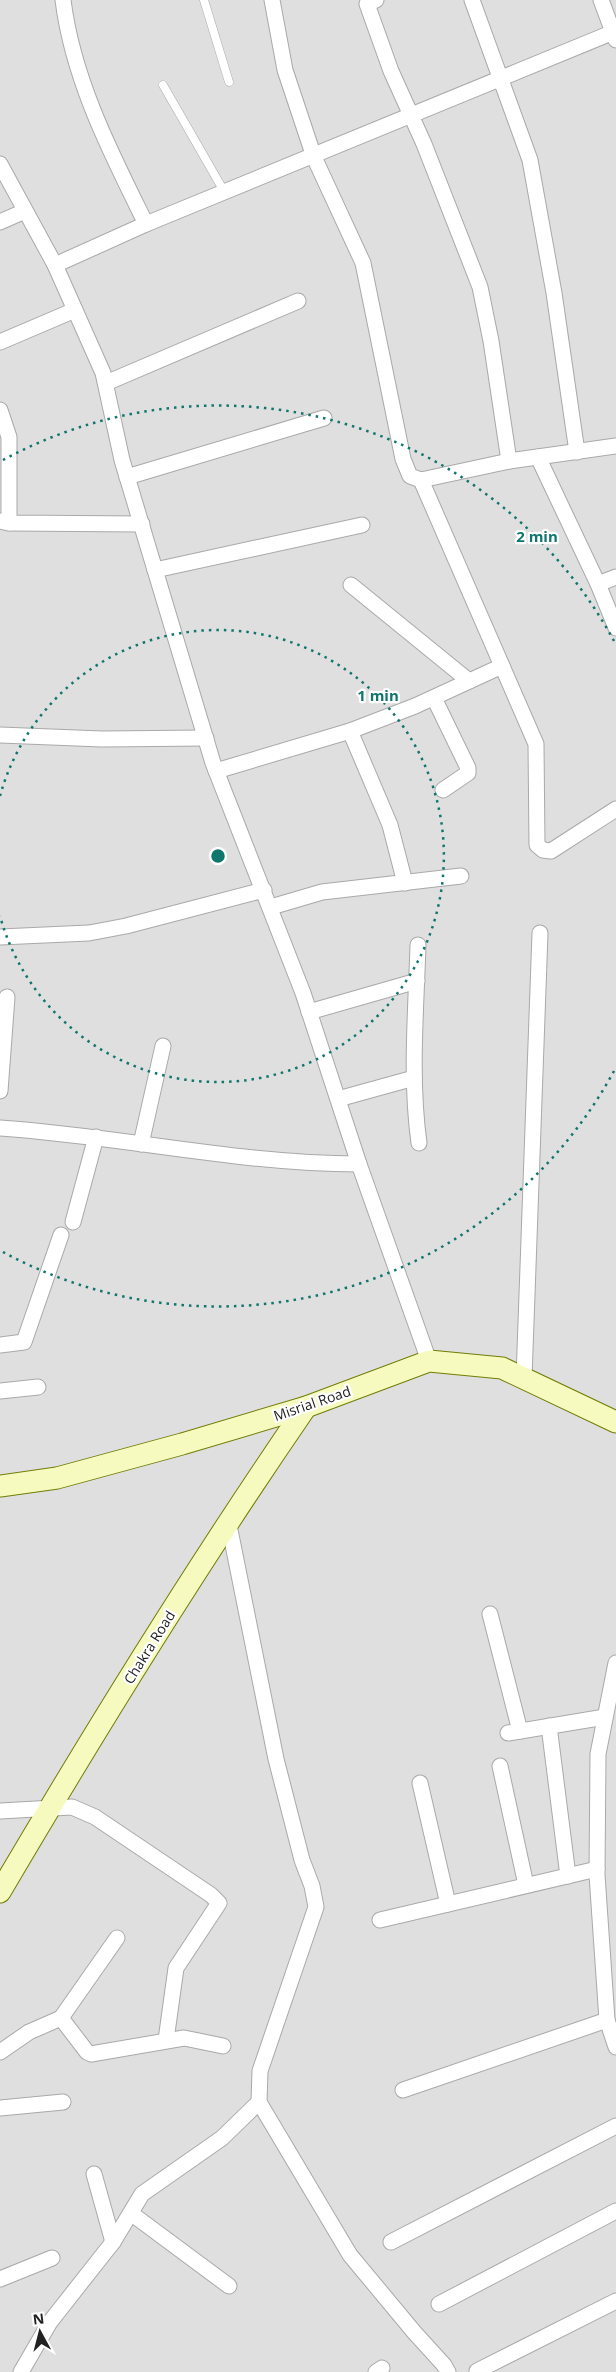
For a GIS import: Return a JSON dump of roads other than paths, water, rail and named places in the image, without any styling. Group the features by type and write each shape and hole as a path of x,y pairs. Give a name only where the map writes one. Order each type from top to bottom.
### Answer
{"main road":[{"name":"Misrial Road","path":"0,1486 57,1478 182,1444 306,1407 429,1361 502,1368 616,1422"},
{"name":"Chakra Road","path":"0,1892 49,1808 228,1520 306,1407"}],"street":[{"path":"62,0 73,48 105,142 146,224"},
{"path":"272,0 286,70 314,157 363,263 403,459 410,476 420,480 509,462 616,446"},
{"path":"376,0 367,4 391,71 457,225 480,287 491,341 509,462"},
{"path":"472,0 530,160 554,293 577,452"},
{"path":"54,265 146,224 314,157 410,114 615,34 601,0"},
{"path":"0,164 54,265 106,383 128,477 216,771 271,907 309,1012 359,1164 429,1361"},
{"path":"0,222 25,211"},
{"path":"106,383 298,301"},
{"path":"0,342 75,310"},
{"path":"0,410 9,437 4,522 142,524"},
{"path":"128,477 324,418"},
{"path":"538,457 598,584 616,628"},
{"path":"420,480 536,744 537,845 543,850 551,851 616,809"},
{"path":"155,570 362,525"},
{"path":"598,584 616,577"},
{"path":"351,586 470,681"},
{"path":"216,771 350,731 434,698 502,666"},
{"path":"434,698 468,768 468,773 442,790"},
{"path":"350,731 390,825 405,883"},
{"path":"0,735 102,739 206,738"},
{"path":"271,907 322,892 461,876"},
{"path":"0,937 89,933 126,926 264,890"},
{"path":"524,1378 540,932"},
{"path":"418,945 414,1112 419,1143"},
{"path":"309,1012 417,981"},
{"path":"0,1091 7,997"},
{"path":"141,1144 163,1046"},
{"path":"338,1099 414,1078"},
{"path":"0,1128 96,1137 141,1144 321,1164 359,1164"},
{"path":"73,1222 96,1137"},
{"path":"0,1345 24,1342 61,1235"},
{"path":"0,1391 38,1387"},
{"path":"228,1520 276,1759 302,1860 312,1886 316,1908 260,2071 260,2102 350,2255 448,2372"},
{"path":"490,1614 514,1732 605,1717"},
{"path":"616,1663 598,1754 597,1869 608,2020 616,2047"},
{"path":"549,1726 568,1876"},
{"path":"500,1766 526,1885"},
{"path":"420,1784 448,1904"},
{"path":"0,1811 72,1807 95,1817 211,1894 219,1903 176,1968 166,2040"},
{"path":"380,1920 597,1869"},
{"path":"0,2052 30,2032 61,2018 117,1938"},
{"path":"61,2018 87,2052 92,2054 184,2038 223,2046"},
{"path":"403,2090 608,2020"},
{"path":"0,2108 63,2102"},
{"path":"21,2372 50,2322 113,2242 132,2214 142,2194 222,2138 260,2102"},
{"path":"391,2242 616,2126"},
{"path":"94,2174 113,2242"},
{"path":"439,2304 616,2211"},
{"path":"132,2214 229,2286"},
{"path":"0,2279 52,2258"},
{"path":"477,2371 616,2301"}],"lane":[{"path":"204,0 229,82"},
{"path":"163,85 226,193"}]}
